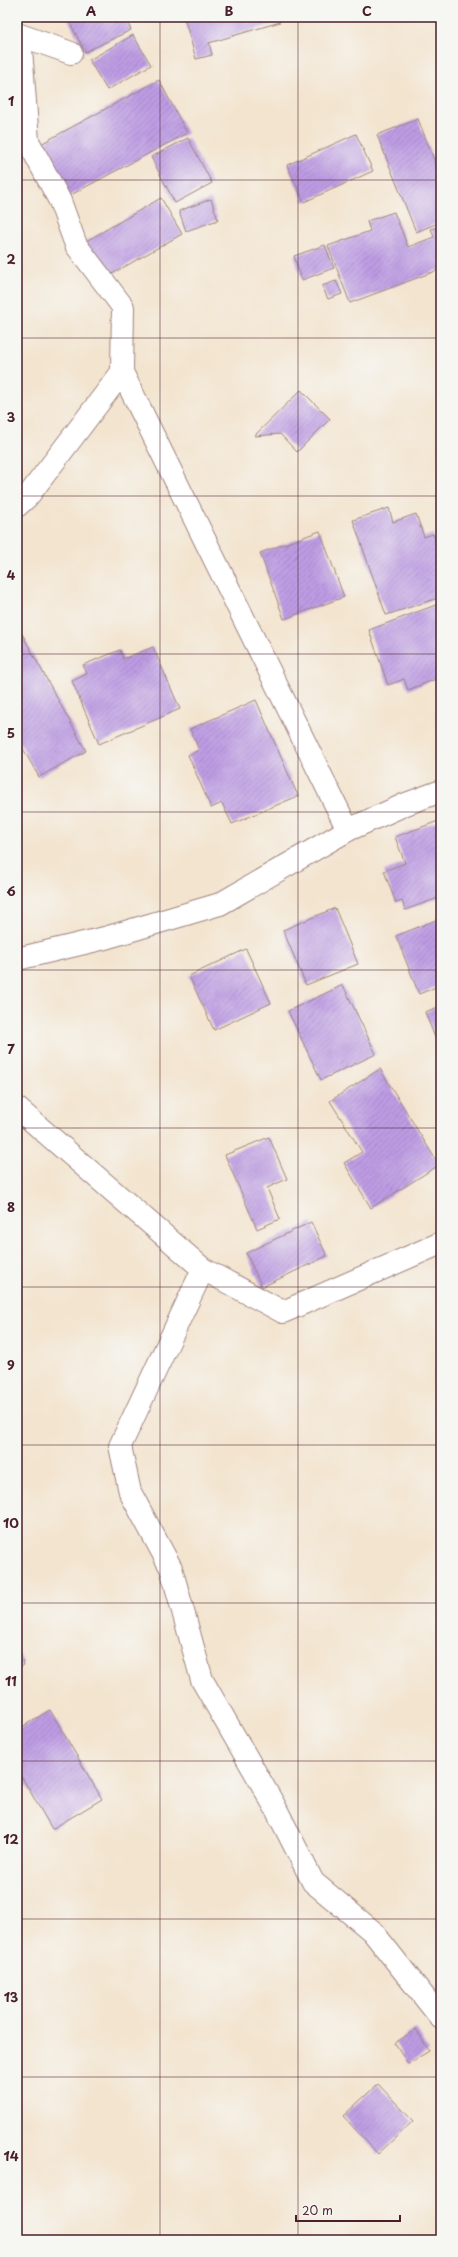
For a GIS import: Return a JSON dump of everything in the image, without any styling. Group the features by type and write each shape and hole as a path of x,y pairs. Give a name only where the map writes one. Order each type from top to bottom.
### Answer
{"street":[{"path":"71,53 18,35 28,142 60,201 76,245 123,307 122,372 348,830"},
{"path":"17,506 28,496 122,372"},
{"path":"17,959 105,938 220,904 348,830 406,804 441,791"},
{"path":"17,1108 203,1270 283,1312 441,1243"},
{"path":"203,1270 120,1446 130,1492 171,1568 202,1680 274,1805 313,1882 372,1931 441,2018"}],"building":[{"path":"73,17 125,17 131,30 85,52 68,19"},
{"path":"184,17 278,17 280,22 209,43 212,55 196,59"},
{"path":"133,35 151,65 107,90 89,60"},
{"path":"159,80 187,133 65,198 37,146"},
{"path":"418,119 441,178 441,222 416,232 377,135"},
{"path":"356,134 373,171 304,202 287,165"},
{"path":"188,138 212,183 175,203 151,157"},
{"path":"161,198 182,234 103,279 83,243"},
{"path":"211,199 218,220 186,231 179,211"},
{"path":"394,212 408,247 434,237 431,229 441,226 441,269 350,303 328,246 370,231 367,221"},
{"path":"325,245 334,268 302,280 294,256"},
{"path":"336,281 342,294 328,299 322,286"},
{"path":"301,390 330,419 297,452 280,434 254,436"},
{"path":"389,508 393,522 416,514 424,537 433,534 441,556 441,597 386,615 353,520"},
{"path":"320,531 344,597 284,619 260,553"},
{"path":"441,603 441,677 408,690 404,679 388,685 369,630"},
{"path":"22,634 86,751 39,777 17,738 17,636"},
{"path":"153,647 180,709 99,744 72,681 87,674 83,665 120,650 123,659"},
{"path":"256,700 298,796 232,824 222,803 211,808 188,755 199,750 190,729"},
{"path":"441,820 441,897 405,910 402,901 396,903 384,871 405,863 395,837"},
{"path":"335,908 358,964 306,985 283,930"},
{"path":"441,918 441,985 419,994 396,936"},
{"path":"246,949 271,1003 214,1030 189,976"},
{"path":"343,985 376,1054 321,1080 288,1011"},
{"path":"441,1006 441,1053 425,1012"},
{"path":"380,1069 439,1165 371,1208 344,1163 362,1152 330,1101"},
{"path":"269,1137 287,1179 267,1188 280,1219 257,1229 225,1155"},
{"path":"311,1222 327,1256 262,1287 246,1253"},
{"path":"17,1649 24,1665 17,1668"},
{"path":"50,1710 102,1799 52,1829 17,1769 17,1730"},
{"path":"416,2029 429,2051 408,2064 395,2043"},
{"path":"378,2084 413,2121 378,2154 343,2116"}]}
